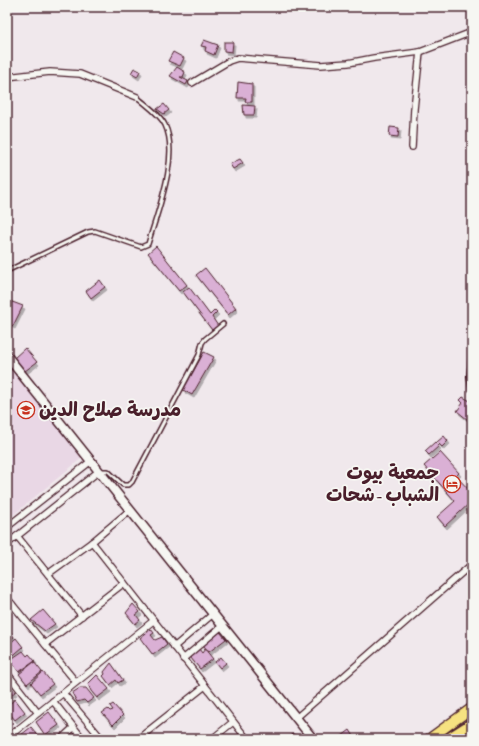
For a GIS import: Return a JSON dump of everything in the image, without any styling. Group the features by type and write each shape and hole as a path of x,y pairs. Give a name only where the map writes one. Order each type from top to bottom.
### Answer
{"main road":[{"path":"430,739 472,708"},
{"path":"447,739 470,728"}],"street":[{"path":"192,83 229,61 238,58 321,65 348,63 420,52 472,32"},
{"path":"412,147 420,52"},
{"path":"7,77 50,72 80,74 137,97"},
{"path":"7,356 313,739"},
{"path":"472,358 470,376 472,389"},
{"path":"7,527 91,461"},
{"path":"7,544 99,471"},
{"path":"48,574 92,542 130,510"},
{"path":"17,536 82,616"},
{"path":"92,542 247,739"},
{"path":"296,718 472,564"},
{"path":"45,644 124,583"},
{"path":"7,598 76,682"},
{"path":"7,608 12,604"},
{"path":"174,647 213,614"},
{"path":"7,738 153,621"},
{"path":"183,659 222,626"},
{"path":"7,674 38,713"},
{"path":"138,739 205,686"},
{"path":"63,693 102,739"},
{"path":"53,701 83,739"},
{"path":"212,739 233,722"},
{"path":"61,739 73,728"}],"lane":[{"path":"7,271 88,232 95,231 141,247 148,244 166,179 170,146 165,124 137,97"},
{"path":"99,471 108,471 123,485 128,485 132,482 199,355 202,343 223,324"}],"shaded area":[{"name":"مدرسة صلاح الدين","path":"7,364 83,457 13,515 7,508"}],"building":[{"path":"204,40 218,45 214,55 205,51 206,47 201,46"},
{"path":"224,42 233,42 232,52 224,51"},
{"path":"173,52 184,58 180,66 168,61"},
{"path":"177,67 185,72 183,77 180,77 188,81 186,85 170,76"},
{"path":"134,68 140,71 137,77 131,73"},
{"path":"238,82 252,84 252,102 245,102 246,98 237,98"},
{"path":"164,104 169,110 164,114 157,109"},
{"path":"243,105 255,106 254,115 244,115"},
{"path":"390,127 399,128 398,137 389,136"},
{"path":"240,159 243,163 233,169 230,164"},
{"path":"156,246 187,285 179,291 148,253"},
{"path":"205,268 236,308 228,315 196,275"},
{"path":"100,280 105,287 91,298 86,291"},
{"path":"189,287 210,315 215,310 217,312 212,317 218,326 212,330 183,292"},
{"path":"7,300 23,306 13,326 7,323"},
{"path":"25,348 37,362 25,371 14,358"},
{"path":"204,352 214,357 192,395 183,390"},
{"path":"463,397 472,402 472,415 468,420 457,411 463,403 460,400"},
{"path":"444,436 448,441 442,447 437,442"},
{"path":"435,442 439,446 429,455 425,451"},
{"name":"جمعية بيوت الشباب -شحات","path":"440,452 459,473 456,476 472,493 472,501 445,526 437,517 455,501 424,466"},
{"path":"133,604 140,612 136,615 140,620 135,624 126,613"},
{"path":"43,610 55,624 45,631 31,620"},
{"path":"151,629 154,633 151,635 155,640 162,637 167,644 153,655 140,638"},
{"path":"10,631 14,637 7,643 7,632"},
{"path":"220,632 226,639 209,652 203,645"},
{"path":"16,638 23,647 9,659 7,657 7,646"},
{"path":"199,649 202,653 205,649 213,659 200,669 190,657"},
{"path":"23,651 27,656 29,654 35,661 19,672 10,660"},
{"path":"221,657 226,663 220,668 215,662"},
{"path":"34,662 42,672 27,684 19,674"},
{"path":"111,663 123,680 118,683 116,680 110,685 103,676 105,674 104,672"},
{"path":"43,672 53,684 40,694 31,683"},
{"path":"97,675 109,689 97,698 91,691 88,684"},
{"path":"7,682 15,692 7,698"},
{"path":"80,688 86,688 94,698 87,703 84,700 77,702 72,693"},
{"path":"15,699 25,712 15,720 7,710 7,706"},
{"path":"113,704 123,715 113,725 102,713 108,709 110,711 113,710 110,706"},
{"path":"49,712 59,725 45,735 36,722"},
{"path":"31,727 41,739 24,739 21,735"},
{"path":"350,730 355,738 358,739 338,739"}],"place":[{"name":"مدرسة صلاح الدين","path":"26,410"},
{"name":"جمعية بيوت الشباب -شحات","path":"452,484"}]}
